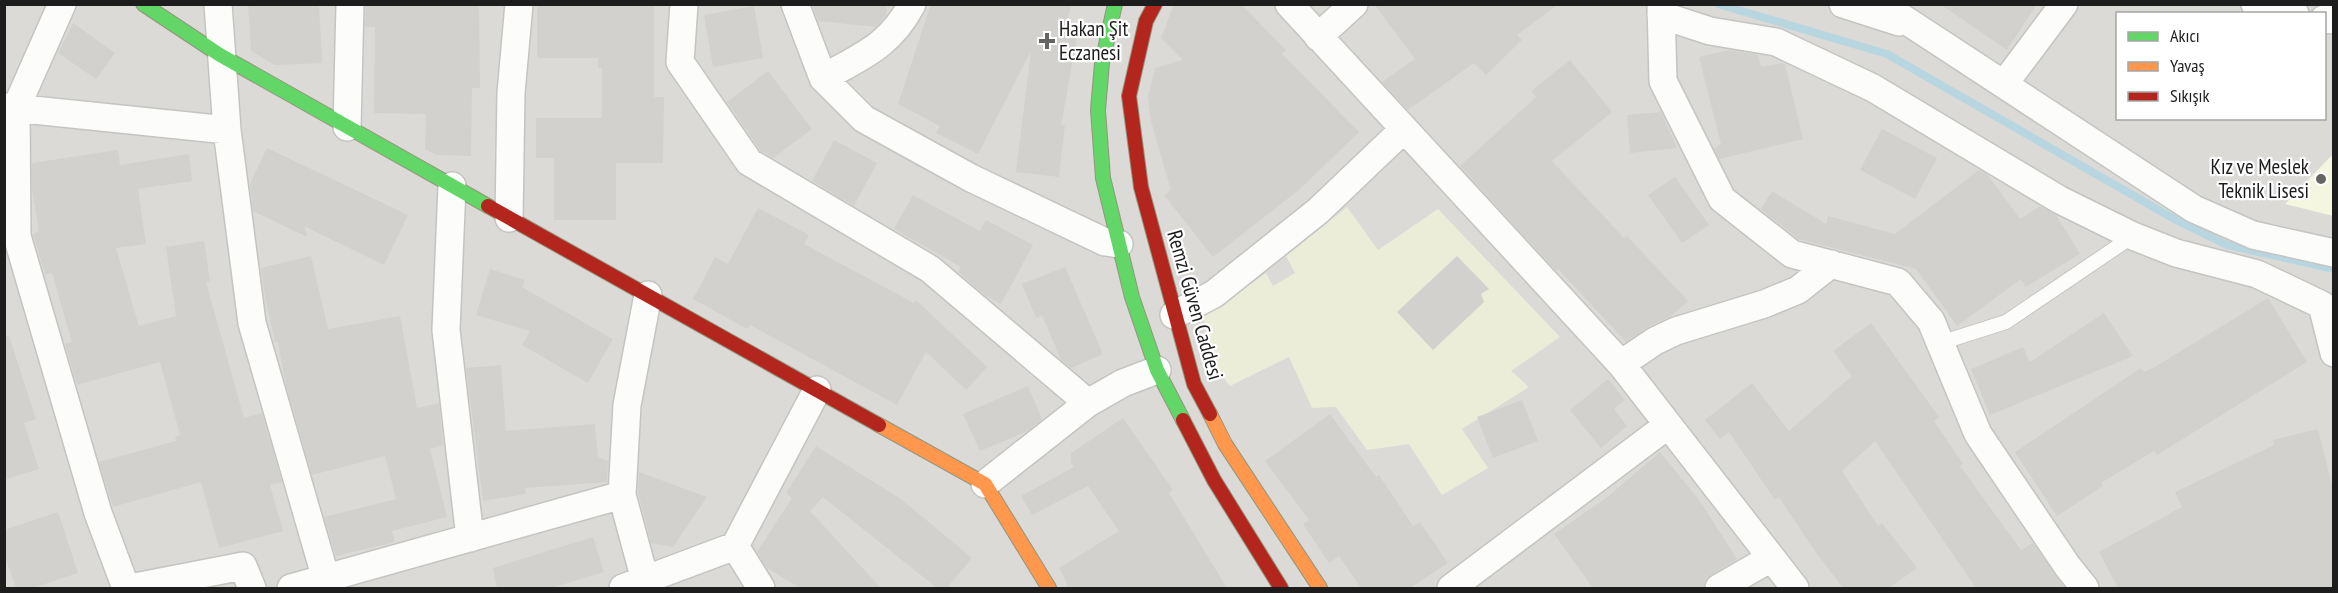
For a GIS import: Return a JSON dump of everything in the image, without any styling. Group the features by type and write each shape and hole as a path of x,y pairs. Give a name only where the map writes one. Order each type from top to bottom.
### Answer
{"main road":[{"path":"143,4 220,55 985,484 1049,588"},
{"path":"1115,4 1102,63 1098,110 1103,178 1132,297 1157,370 1214,480 1281,588"},
{"name":"Remzi Güven Caddesi","path":"1155,4 1146,21 1129,96 1141,187 1174,315 1194,384 1225,444 1320,588"}],"street":[{"path":"62,4 10,107 17,236 98,513 128,588 243,566 252,588"},
{"path":"218,4 227,130 252,323 326,579"},
{"path":"347,127 350,4"},
{"path":"509,218 511,93 519,4"},
{"path":"684,4 680,62 749,162 930,269 1088,403"},
{"path":"795,4 823,78 864,119 971,178 1105,242 1119,244"},
{"path":"823,78 882,44 902,24 912,4"},
{"path":"1289,4 1621,364 1795,588"},
{"path":"1318,38 1354,4"},
{"path":"1843,4 1917,28"},
{"path":"1881,4 2194,209 2253,235 2334,253"},
{"path":"2004,84 2064,4"},
{"path":"2255,4 2287,12"},
{"path":"2085,588 2068,567 1978,434 1931,321 1898,282 1791,254 1722,199 1663,81 1661,10 1710,32 1776,42 1873,88 2060,200 2133,236 2176,253 2257,274 2322,305 2334,353"},
{"path":"10,107 227,130"},
{"path":"1174,315 1214,294 1318,211 1403,130"},
{"path":"452,186 446,330 470,538"},
{"path":"1621,364 1655,341 1676,331 1764,304 1798,290 1832,264"},
{"path":"648,296 627,405 622,495 634,584 735,546 817,390"},
{"path":"985,484 1088,403 1124,383 1157,370"},
{"path":"1450,588 1668,425"},
{"path":"291,588 622,495"},
{"path":"735,546 761,588"},
{"path":"1719,588 1771,558"}],"lane":[{"path":"1941,343 2006,322 2133,236"}],"shaded area":[{"path":"5,5 2333,5 2333,588 5,588"},
{"name":"Kız ve Meslek Teknik Lisesi","path":"2333,154 2333,216 2285,204"},
{"path":"1347,207 1378,250 1438,209 1560,337 1511,371 1529,387 1462,429 1488,468 1442,495 1409,444 1367,450 1336,407 1312,408 1289,357 1230,386 1216,369 1203,317 1266,273 1273,286 1295,273 1286,256"}],"building":[{"path":"248,4 319,4 322,63 275,65 251,51"},
{"path":"366,4 479,4 480,88 472,88 471,156 436,155 425,149 426,114 374,113 375,27 365,27"},
{"path":"654,4 654,97 664,97 663,163 616,163 616,220 554,220 554,158 536,158 536,118 602,118 602,68 598,68 598,58 537,58 537,5"},
{"path":"812,4 887,4 886,15 876,27 818,21"},
{"path":"931,4 1072,4 1065,24 1079,26 1061,125 1065,125 1059,177 1016,172 1031,51 978,154 936,133 940,126 898,104"},
{"path":"1174,4 1241,4 1286,50 1282,54 1359,132 1300,189 1213,257 1164,195 1171,190 1151,121 1148,97 1155,68 1183,60 1161,38"},
{"path":"1374,4 1559,4 1517,35 1522,40 1486,75 1474,63 1408,110 1382,82 1415,59"},
{"path":"1940,4 2037,4 2007,50"},
{"path":"754,6 763,58 713,67 704,15"},
{"path":"73,23 115,53 96,79 58,53"},
{"path":"1729,50 1758,55 1761,67 1785,64 1803,139 1719,159 1714,149 1721,144 1699,57"},
{"path":"1570,60 1612,112 1552,161 1624,238 1627,236 1688,301 1671,316 1648,327 1626,342 1558,269 1556,271 1460,166 1536,97 1531,91"},
{"path":"768,71 812,129 773,158 760,150 727,102"},
{"path":"1661,112 1677,148 1630,153 1627,115"},
{"path":"1882,129 1937,158 1915,199 1860,170"},
{"path":"834,140 877,163 854,206 812,181"},
{"path":"267,148 408,215 384,265 304,226 307,237 253,211 250,184"},
{"path":"118,150 120,165 189,154 192,181 138,189 146,244 116,248 139,326 176,316 166,247 204,241 210,281 206,282 244,418 262,413 282,482 270,485 283,531 219,548 201,482 113,507 99,462 176,441 175,437 180,435 160,362 77,385 65,344 72,342 52,273 45,274 33,234 39,231 32,189 32,163"},
{"path":"1979,170 1987,174 2020,219 2040,206 2056,215 2080,254 2026,287 2021,279 1957,326 1916,269 1798,239 1761,209 1772,191 1826,224 1828,216 1895,234"},
{"path":"1675,177 1709,225 1682,243 1648,195"},
{"path":"913,195 980,231 986,220 1033,245 1001,304 985,295 958,272 961,267 894,229"},
{"path":"758,208 809,235 804,244 914,303 916,300 987,367 966,390 926,352 897,405 750,325 747,329 693,299 715,257 728,264"},
{"path":"311,256 328,329 400,316 417,408 439,403 443,445 430,449 447,517 392,531 395,542 336,556 324,517 396,499 385,456 312,475 285,382 278,342 275,342 261,268"},
{"path":"1457,256 1489,289 1481,294 1484,302 1433,350 1397,312"},
{"path":"1065,267 1103,354 1071,368 1061,360 1042,315 1036,318 1022,284"},
{"path":"490,269 525,280 522,287 613,339 588,383 522,345 530,331 476,315"},
{"path":"2268,298 2307,362 2157,455 2154,451 2101,483 2103,486 2057,516 2015,452 2141,368 2144,372 2153,368"},
{"path":"2104,313 2133,356 1990,415 1971,369 2023,347 2030,362"},
{"path":"1871,323 1939,417 1934,421 1963,464 1960,466 2021,550 2033,543 2065,588 1976,588 1875,441 1842,471 1878,526 1882,523 1917,568 1889,588 1843,588 1779,497 1775,500 1729,432 1720,439 1705,420 1752,383 1789,431 1852,376 1833,351"},
{"path":"9,336 36,419 24,423 39,469 4,480 4,337"},
{"path":"501,365 506,431 595,424 598,457 608,461 607,482 525,488 526,494 483,501 466,368"},
{"path":"1608,379 1625,400 1614,409 1627,426 1601,448 1570,410"},
{"path":"1028,386 1042,419 1028,431 980,451 963,414"},
{"path":"1522,400 1538,441 1493,458 1477,417"},
{"path":"1330,414 1376,477 1379,475 1413,526 1420,522 1448,563 1410,588 1361,588 1339,556 1329,563 1303,524 1309,520 1265,461"},
{"path":"1123,418 1173,490 1169,493 1227,588 1068,588 1059,568 1119,531 1088,486 1032,515 1021,496 1074,467 1071,462 1071,453"},
{"path":"2318,429 2334,493 2334,587 2118,588 2099,552 2182,507 2175,492 2274,445 2273,440"},
{"path":"816,446 901,499 972,558 947,588 937,588 823,497 810,511 881,588 800,588 767,568 757,552 792,498 786,493"},
{"path":"1660,452 1700,501 1737,559 1711,575 1705,581 1703,588 1593,588 1554,534 1606,498"},
{"path":"639,472 707,497 673,547 651,543 638,493"},
{"path":"58,512 78,573 33,588 16,588 4,554 4,530"},
{"path":"593,537 604,572 551,588 497,588 493,568"}],"waterway":[{"path":"1718,4 1887,54 2176,220 2227,245 2334,269"}],"traffic: fast":[{"path":"143,4 220,55 488,206"},
{"path":"1115,4 1102,63 1098,110 1103,178 1132,297 1157,370 1183,420"}],"traffic: slow":[{"path":"1210,414 1225,444 1320,588"},
{"path":"879,425 985,484 1049,588"}],"traffic: jam":[{"path":"1155,4 1146,21 1129,96 1141,187 1194,384 1210,414"},
{"path":"488,206 879,425"},
{"path":"1183,420 1214,480 1281,588"}],"place":[{"name":"Hakan Şit Eczanesi","path":"1047,41"},
{"name":"Kız ve Meslek Teknik Lisesi","path":"2321,179"}]}
